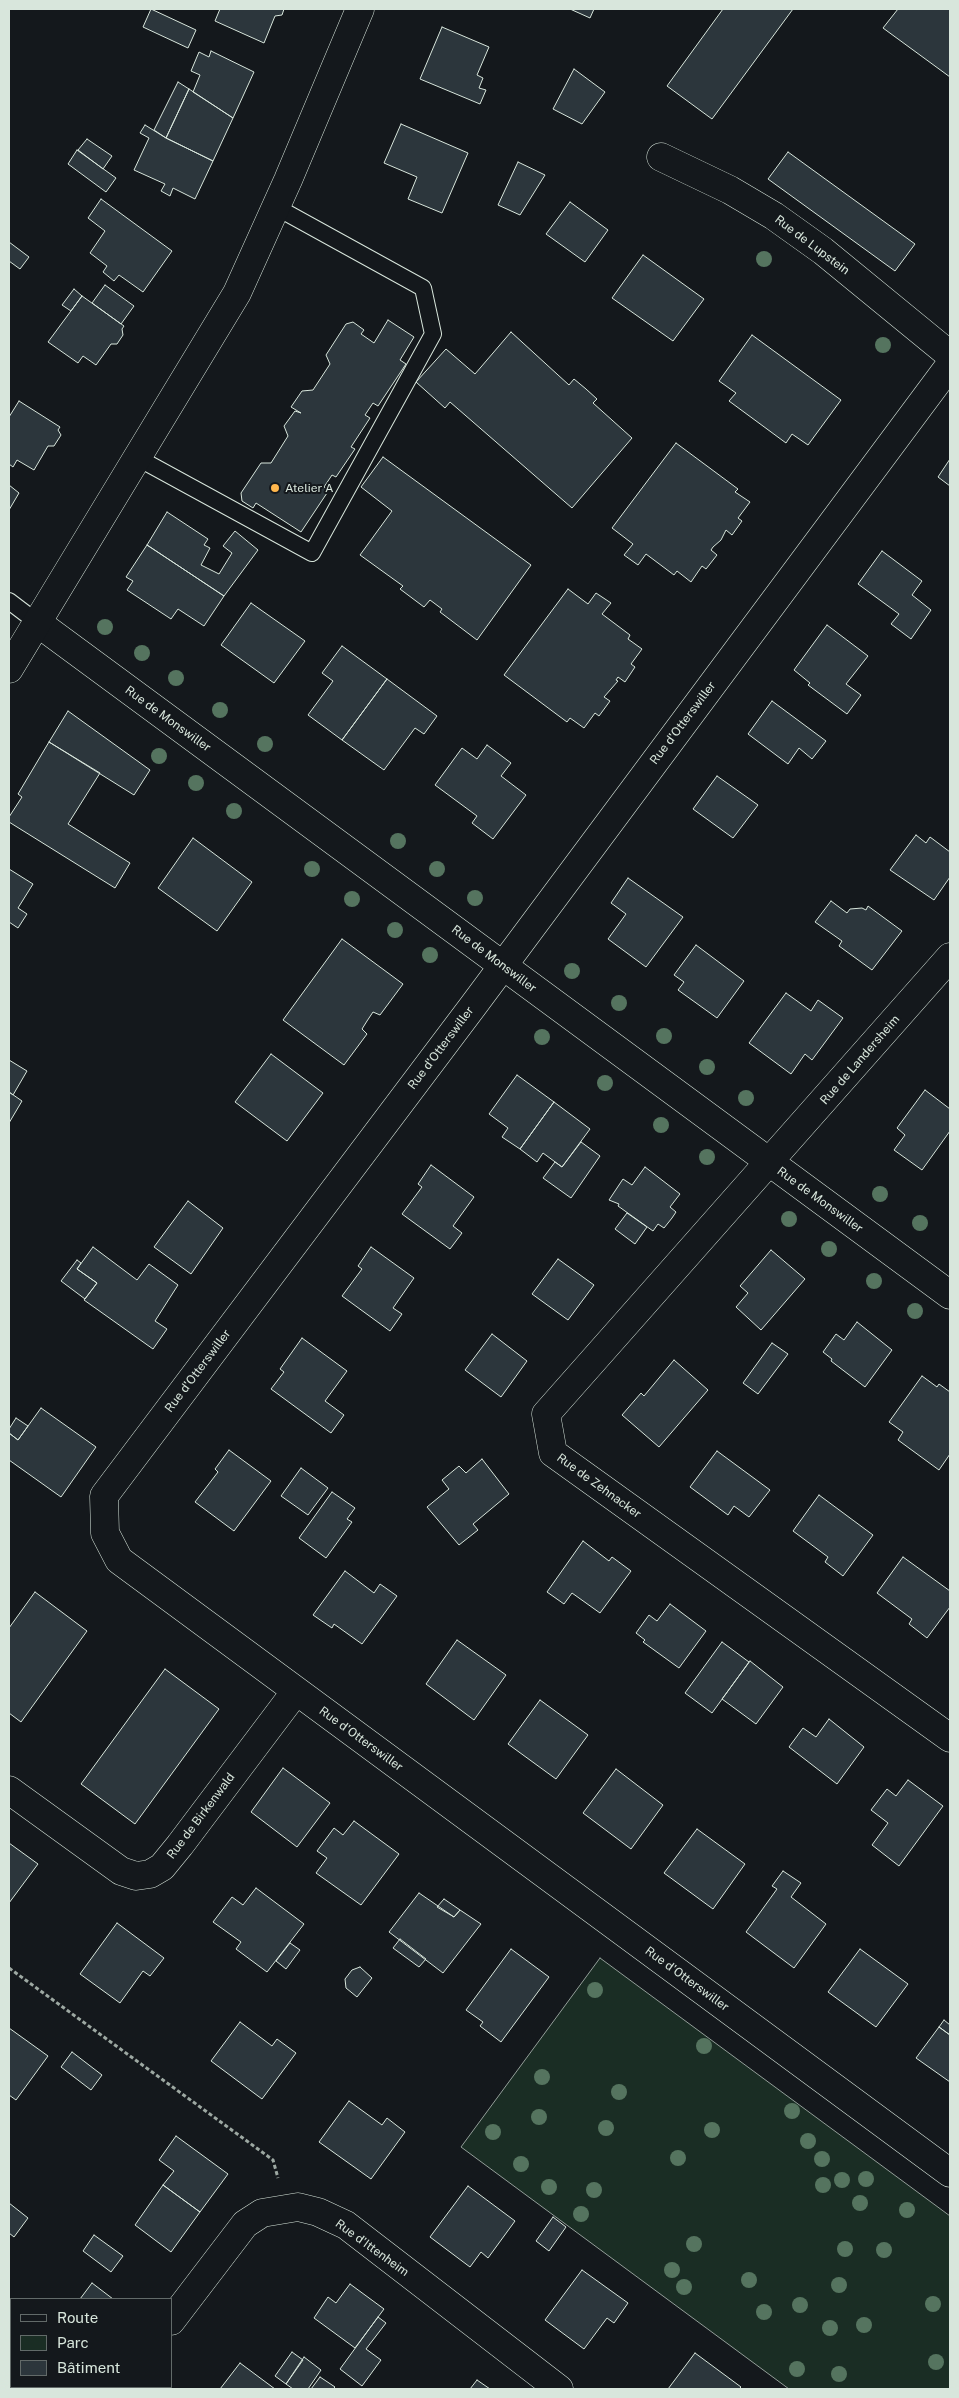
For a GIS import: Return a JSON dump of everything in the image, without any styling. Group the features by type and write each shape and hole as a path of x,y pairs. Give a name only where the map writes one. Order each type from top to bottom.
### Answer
{"street":[{"path":"9,669 236,293 276,207 360,9"},
{"name":"Rue de Lupstein","path":"661,157 730,190 774,216 823,252 950,355"},
{"name":"Rue d'Otterswiller","path":"950,365 473,1006 104,1496 105,1533 119,1560 950,2174"},
{"name":"Rue de Monswiller","path":"38,623 950,1295"},
{"name":"Rue de Landersheim","path":"768,1162 950,957"},
{"name":"Rue de Zehnacker","path":"768,1162 546,1414 553,1453 950,1738"},
{"name":"Rue de Birkenwald","path":"9,1790 121,1872 136,1876 150,1874 162,1867 180,1845 296,1691"},
{"name":"Rue d'Ittenheim","path":"172,2320 245,2224 262,2213 298,2207 318,2212 346,2225 559,2389"}],"lane":[{"path":"138,458 312,553 433,334 423,288 276,207"},
{"path":"9,601 38,623"}],"path":[{"path":"9,1968 273,2160 286,2208"}],"green space":[{"path":"600,1958 950,2216 950,2389 789,2389 461,2147"}],"building":[{"path":"151,9 196,30 188,48 143,27"},
{"path":"220,9 284,9 282,15 275,16 264,43 215,21"},
{"path":"570,9 594,9 590,18"},
{"path":"723,9 793,9 712,119 667,86"},
{"path":"898,9 950,9 950,77 883,28"},
{"path":"442,27 489,47 477,75 483,78 479,88 486,90 480,104 420,79"},
{"path":"211,51 254,72 233,118 193,92 200,75 191,71 199,52 209,57"},
{"path":"574,69 605,92 582,124 553,109"},
{"path":"178,82 189,89 166,138 154,130"},
{"path":"189,89 233,118 213,161 166,138"},
{"path":"401,124 468,153 442,213 408,199 417,177 384,163"},
{"path":"145,125 166,138 213,161 195,199 173,188 170,196 161,191 165,184 134,170 149,138 140,133"},
{"path":"87,139 112,156 103,169 78,150"},
{"path":"77,150 116,178 106,192 68,164"},
{"path":"788,152 915,244 895,271 768,179"},
{"path":"518,162 545,175 520,215 498,205"},
{"path":"101,199 172,251 143,292 119,275 114,281 103,272 107,266 90,253 105,231 88,218"},
{"path":"570,202 608,230 585,262 546,234"},
{"path":"9,242 29,257 20,269 9,261"},
{"path":"643,255 704,299 673,341 612,298"},
{"path":"105,285 134,306 121,324 92,303"},
{"path":"74,289 82,296 71,311 62,305"},
{"path":"82,296 124,326 122,329 123,335 117,344 111,344 96,365 83,356 78,363 48,342"},
{"path":"388,320 414,337 400,360 406,364 378,406 373,403 365,415 370,418 351,447 355,449 336,477 332,475 324,487 329,490 301,532 256,503 253,508 242,501 241,493 261,463 271,463 288,436 284,426 295,411 301,413 291,407 302,391 313,390 330,364 326,355 346,324 353,322 364,330 361,334 374,343"},
{"path":"511,332 569,385 574,379 586,389 597,399 593,403 632,438 572,508 450,402 445,408 416,382 446,349 475,374"},
{"path":"752,335 841,400 808,445 792,434 786,443 729,401 736,393 719,381"},
{"path":"19,401 60,427 58,430 61,435 54,446 48,446 34,470 17,460 13,467 9,464 9,417"},
{"path":"676,443 738,489 735,492 750,502 738,518 742,521 732,535 726,530 721,540 711,550 717,555 706,569 702,566 691,582 677,571 674,575 646,554 638,565 624,555 633,544 612,528"},
{"path":"383,457 531,565 477,640 440,612 442,609 430,600 424,607 400,589 403,586 360,555 392,511 361,487"},
{"path":"950,459 950,486 938,477"},
{"path":"9,485 19,493 9,510"},
{"path":"167,512 208,539 204,545 210,548 201,565 219,574 232,553 223,546 235,531 258,550 224,596 147,545"},
{"path":"147,545 224,596 204,626 178,609 171,619 127,590 133,581 126,577"},
{"path":"882,551 922,581 912,595 931,610 911,639 891,624 899,614 858,584"},
{"path":"568,589 588,604 596,593 611,603 602,614 630,635 628,639 642,649 631,664 635,667 625,682 618,677 616,680 618,681 604,697 610,701 599,716 595,713 584,728 570,718 567,722 504,675"},
{"path":"251,603 305,641 274,683 221,645"},
{"path":"827,625 868,656 846,684 861,695 847,714 808,685 810,683 794,670"},
{"path":"342,646 387,679 342,740 308,715 333,681 322,673"},
{"path":"387,679 437,716 424,734 415,728 384,770 342,740"},
{"path":"772,701 826,741 812,759 799,748 788,764 748,734"},
{"path":"68,711 150,770 134,795 49,742"},
{"path":"49,742 100,773 68,824 130,863 115,888 9,822 9,817 22,797 18,794"},
{"path":"487,745 511,763 501,776 526,795 493,839 472,823 477,816 435,785 462,748 477,759"},
{"path":"717,776 758,805 733,838 693,809"},
{"path":"916,835 926,843 930,837 950,852 950,877 934,900 890,870"},
{"path":"193,838 252,882 217,931 158,888"},
{"path":"9,869 33,884 18,908 27,914 18,928 9,922"},
{"path":"628,878 683,917 646,967 608,939 626,914 611,903"},
{"path":"831,901 847,913 850,909 862,908 866,910 868,906 902,931 872,970 839,946 842,941 815,922"},
{"path":"342,939 403,984 380,1015 373,1012 362,1029 367,1034 344,1065 283,1020"},
{"path":"696,945 744,981 717,1018 678,990 684,982 674,975"},
{"path":"786,993 811,1011 818,1000 843,1018 812,1060 805,1054 791,1074 749,1043"},
{"path":"271,1054 323,1093 287,1141 235,1102"},
{"path":"9,1060 27,1071 13,1095 9,1092"},
{"path":"517,1075 554,1102 520,1149 502,1137 508,1128 489,1114"},
{"path":"925,1090 950,1109 950,1131 922,1170 894,1150 905,1135 897,1128"},
{"path":"9,1092 22,1101 9,1123"},
{"path":"554,1102 590,1129 562,1167 543,1153 537,1162 520,1149"},
{"path":"581,1142 600,1156 571,1198 543,1178 555,1162 562,1167"},
{"path":"431,1165 474,1197 453,1226 462,1233 450,1249 402,1214 422,1187 418,1184"},
{"path":"645,1167 680,1194 670,1207 676,1212 672,1218 664,1228 658,1224 653,1231 618,1206 619,1204 609,1200 623,1179 632,1185"},
{"path":"188,1201 223,1228 191,1274 154,1247"},
{"path":"627,1213 647,1227 635,1244 615,1229"},
{"path":"93,1247 137,1280 149,1264 178,1285 155,1321 167,1329 153,1349 84,1300 97,1283 77,1269"},
{"path":"371,1247 414,1278 393,1308 402,1314 390,1331 342,1296 362,1269 358,1266"},
{"path":"771,1250 805,1279 761,1330 736,1307 748,1293 740,1286"},
{"path":"558,1259 594,1285 568,1320 532,1294"},
{"path":"77,1260 81,1263 77,1269 97,1283 85,1299 61,1281"},
{"path":"857,1322 892,1350 865,1387 831,1361 832,1359 823,1352 836,1334 844,1340"},
{"path":"492,1334 527,1361 501,1397 465,1370"},
{"path":"302,1338 347,1371 325,1401 344,1415 331,1433 271,1389 284,1372 280,1369"},
{"path":"772,1343 788,1354 758,1394 743,1383"},
{"path":"674,1360 708,1390 659,1447 622,1415 641,1393 644,1396"},
{"path":"922,1376 937,1387 939,1384 950,1392 950,1454 939,1470 898,1440 903,1432 889,1422"},
{"path":"41,1408 96,1447 61,1497 9,1460 9,1433 18,1440"},
{"path":"16,1418 28,1426 18,1440 9,1433 9,1429"},
{"path":"229,1450 271,1481 234,1531 195,1502 218,1472 215,1469"},
{"path":"717,1451 770,1490 749,1517 734,1506 728,1515 690,1487"},
{"path":"482,1459 509,1494 473,1524 478,1530 459,1545 427,1507 449,1489 442,1480 459,1466 466,1473"},
{"path":"301,1468 328,1488 308,1515 281,1496"},
{"path":"332,1492 355,1508 347,1519 352,1522 326,1558 299,1538"},
{"path":"819,1495 873,1535 843,1576 825,1562 828,1557 793,1531"},
{"path":"583,1541 609,1561 612,1557 631,1571 600,1613 572,1593 564,1604 547,1592"},
{"path":"903,1557 950,1591 950,1607 927,1638 909,1624 912,1619 877,1593"},
{"path":"345,1571 374,1593 380,1584 397,1596 362,1644 334,1624 332,1628 313,1615"},
{"path":"35,1592 87,1631 21,1722 9,1713 9,1628"},
{"path":"670,1604 706,1631 679,1668 643,1642 645,1640 636,1633 649,1615 657,1621"},
{"path":"457,1640 506,1675 474,1720 426,1684"},
{"path":"722,1642 749,1662 712,1713 685,1693"},
{"path":"750,1661 783,1687 756,1724 722,1699"},
{"path":"165,1669 219,1709 135,1824 81,1784"},
{"path":"540,1700 588,1735 556,1779 508,1744"},
{"path":"829,1719 864,1747 837,1784 789,1747 803,1728 816,1737"},
{"path":"283,1768 330,1803 297,1847 251,1812"},
{"path":"616,1769 663,1805 631,1849 583,1813"},
{"path":"908,1780 943,1806 899,1866 872,1845 888,1823 871,1810 887,1789 896,1796"},
{"path":"354,1821 399,1854 361,1905 316,1873 327,1858 317,1851 334,1828 343,1835"},
{"path":"697,1829 745,1864 713,1909 664,1873"},
{"path":"9,1843 38,1864 9,1903"},
{"path":"783,1871 801,1883 791,1897 826,1924 794,1968 746,1932 777,1889 772,1886"},
{"path":"256,1888 304,1924 267,1972 236,1949 241,1942 213,1922 232,1897 243,1905"},
{"path":"419,1893 454,1917 460,1910 481,1924 443,1973 389,1932"},
{"path":"444,1899 460,1910 454,1917 437,1907"},
{"path":"117,1923 164,1958 150,1976 143,1971 120,2003 80,1974"},
{"path":"400,1939 426,1959 419,1967 393,1948"},
{"path":"290,1943 300,1950 286,1969 276,1961"},
{"path":"511,1949 549,1977 501,2042 480,2026 483,2022 466,2010"},
{"path":"860,1949 908,1984 876,2027 828,1992"},
{"path":"360,1967 372,1978 357,1997 346,1988 345,1979 352,1970"},
{"path":"944,2020 950,2025 950,2035 939,2027"},
{"path":"240,2022 272,2046 277,2039 296,2053 262,2099 211,2061"},
{"path":"939,2027 950,2035 950,2082 916,2058"},
{"path":"9,2028 48,2056 16,2100 9,2095"},
{"path":"72,2052 102,2075 91,2090 61,2067"},
{"path":"349,2101 382,2125 387,2118 405,2132 371,2179 319,2142"},
{"path":"176,2136 228,2174 200,2212 163,2185 174,2171 159,2160"},
{"path":"163,2185 200,2212 171,2252 135,2225"},
{"path":"468,2186 515,2221 488,2258 481,2252 470,2267 430,2237"},
{"path":"9,2203 28,2218 14,2237 9,2233"},
{"path":"553,2217 566,2227 549,2251 536,2241"},
{"path":"94,2235 123,2256 111,2272 83,2251"},
{"path":"582,2270 628,2303 614,2323 607,2318 584,2349 545,2320"},
{"path":"92,2283 112,2298 81,2298"},
{"path":"350,2284 384,2309 355,2348 314,2318 328,2297 336,2303"},
{"path":"378,2317 386,2323 366,2349 381,2360 362,2386 340,2369"},
{"path":"292,2352 303,2360 286,2384 275,2376"},
{"path":"695,2353 741,2387 739,2389 668,2389"},
{"path":"304,2357 321,2370 308,2389 293,2389 286,2384"},
{"path":"240,2363 275,2389 220,2389"},
{"path":"320,2377 335,2387 333,2389 311,2389"},
{"path":"477,2380 490,2389 470,2389"}],"place":[{"name":"Atelier A","path":"275,488"}]}
